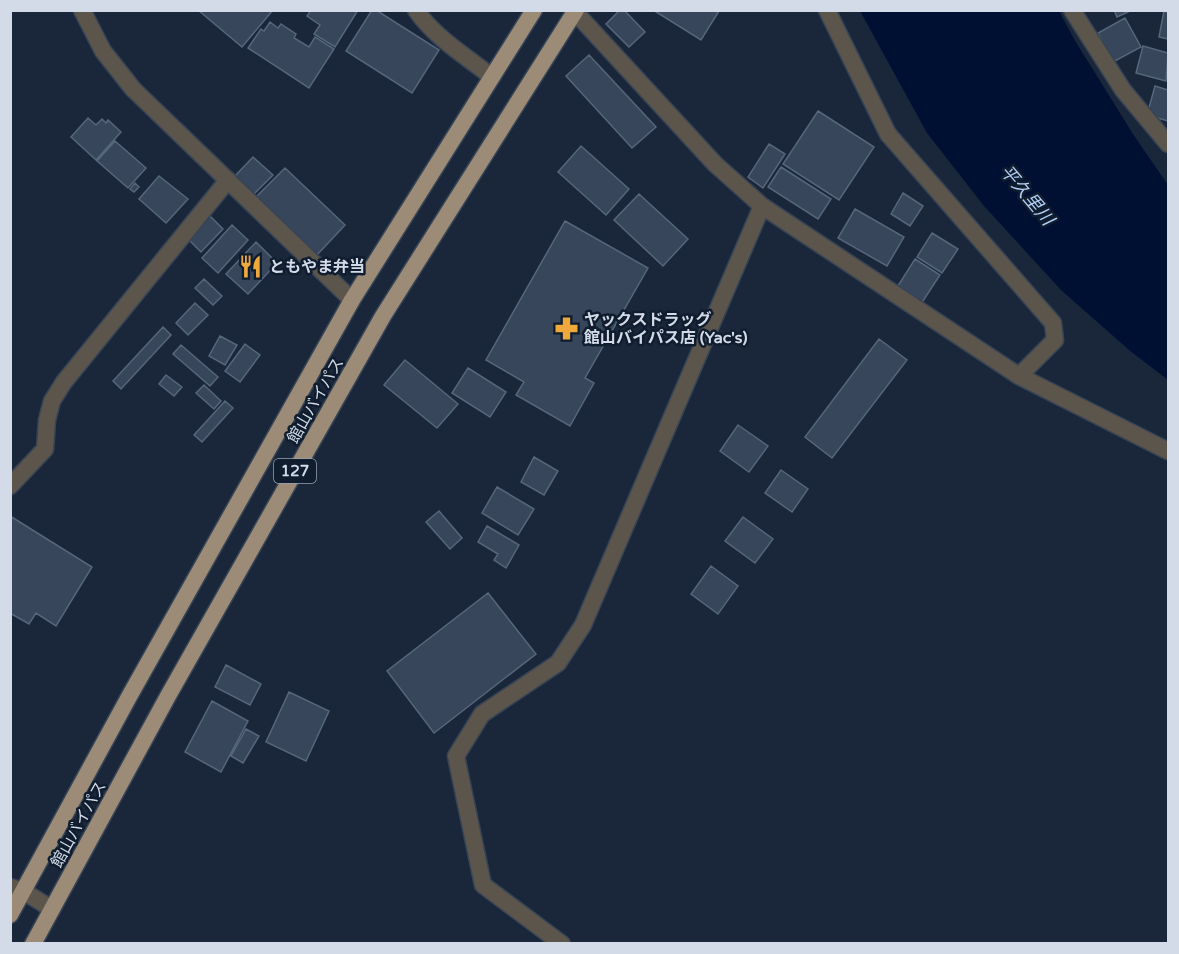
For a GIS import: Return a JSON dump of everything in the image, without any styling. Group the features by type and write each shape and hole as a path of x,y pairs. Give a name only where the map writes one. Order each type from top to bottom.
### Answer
{"highway":[{"name":"館山バイパス","path":"10,915 17,890 130,695 352,300 534,10"},
{"name":"館山バイパス","path":"33,944 168,696 383,316 576,11"}],"street":[{"path":"82,10 103,51 133,89 352,300"},
{"path":"416,10 423,21 448,44 492,77"},
{"path":"827,10 888,134 1053,323 1055,340 1019,376"},
{"path":"1072,10 1123,90 1168,144"},
{"path":"576,11 715,164 762,206 1019,376 1168,451"},
{"path":"10,486 45,449 47,420 52,401 64,382 228,180"},
{"path":"562,944 483,885 456,756 482,714 558,663 583,625 762,206"},
{"path":"17,890 52,909"}],"water":[{"name":"平久里川","path":"860,11 1059,11 1133,134 1168,185 1168,380 1129,350 1061,290 984,206 927,133"}],"building":[{"path":"198,10 273,10 242,47"},
{"path":"311,10 358,10 335,47 314,34 320,25 307,16"},
{"path":"372,10 376,10 439,50 412,93 346,51"},
{"path":"620,10 624,10 645,32 629,47 606,24"},
{"path":"653,10 717,10 719,11 701,40"},
{"path":"1114,10 1132,10 1117,17"},
{"path":"1164,11 1168,12 1168,39 1159,37"},
{"path":"1125,18 1141,47 1113,62 1098,33"},
{"path":"270,22 278,28 281,24 296,34 294,38 309,47 315,37 334,49 309,88 248,48 261,29 264,31"},
{"path":"1143,46 1168,53 1166,81 1136,73"},
{"path":"589,55 656,127 632,148 566,76"},
{"path":"1155,86 1168,90 1168,121 1147,115"},
{"path":"818,111 874,147 839,200 783,164"},
{"path":"88,118 96,125 102,119 106,123 108,120 121,132 96,160 71,137"},
{"path":"115,141 146,168 128,188 97,161"},
{"path":"769,144 785,154 763,188 748,177"},
{"path":"581,146 629,189 606,215 558,172"},
{"path":"253,157 273,175 253,195 234,177"},
{"path":"781,167 831,199 818,219 768,187"},
{"path":"285,168 345,225 316,256 255,198"},
{"path":"159,176 188,199 166,223 139,199"},
{"path":"135,183 139,187 134,192 130,189"},
{"path":"903,193 923,206 910,226 891,214"},
{"path":"639,194 688,239 663,266 614,220"},
{"path":"855,209 904,237 887,266 838,238"},
{"path":"209,215 223,229 201,252 187,238"},
{"path":"565,221 648,268 585,378 594,383 570,426 516,395 524,382 486,360"},
{"path":"232,225 248,240 218,273 202,258"},
{"path":"932,233 958,249 942,273 917,257"},
{"path":"256,242 277,263 248,294 226,274"},
{"path":"915,259 940,275 921,304 896,289"},
{"path":"204,279 222,296 213,305 195,288"},
{"path":"195,303 208,315 188,335 176,323"},
{"path":"163,327 171,335 121,389 113,381"},
{"path":"220,336 237,345 225,365 209,356"},
{"path":"879,339 907,360 832,458 805,437"},
{"path":"245,344 260,355 240,382 225,371"},
{"path":"181,345 218,377 210,386 173,354"},
{"path":"405,360 458,404 437,428 384,385"},
{"path":"468,368 506,392 490,417 452,393"},
{"path":"166,375 182,387 174,396 159,384"},
{"path":"204,385 221,401 214,409 196,393"},
{"path":"225,401 233,408 202,442 194,435"},
{"path":"738,425 768,446 749,472 720,451"},
{"path":"534,457 558,471 544,495 521,482"},
{"path":"781,470 808,489 792,512 765,493"},
{"path":"497,487 534,509 518,535 482,513"},
{"path":"439,511 462,538 450,549 426,522"},
{"path":"10,516 92,567 56,626 36,613 29,624 10,613"},
{"path":"743,517 773,539 755,563 725,541"},
{"path":"487,526 519,545 506,568 494,560 498,554 478,542"},
{"path":"711,566 738,586 718,614 691,594"},
{"path":"488,593 536,654 434,733 387,671"},
{"path":"226,665 261,684 250,705 215,687"},
{"path":"289,692 329,711 306,761 266,742"},
{"path":"212,701 248,721 221,772 185,752"},
{"path":"246,729 259,736 243,763 231,756"}],"place":[{"name":"ともやま弁当","path":"251,266"},
{"name":"ヤックスドラッグ 館山バイパス店 (Yac's)","path":"566,328"}]}
